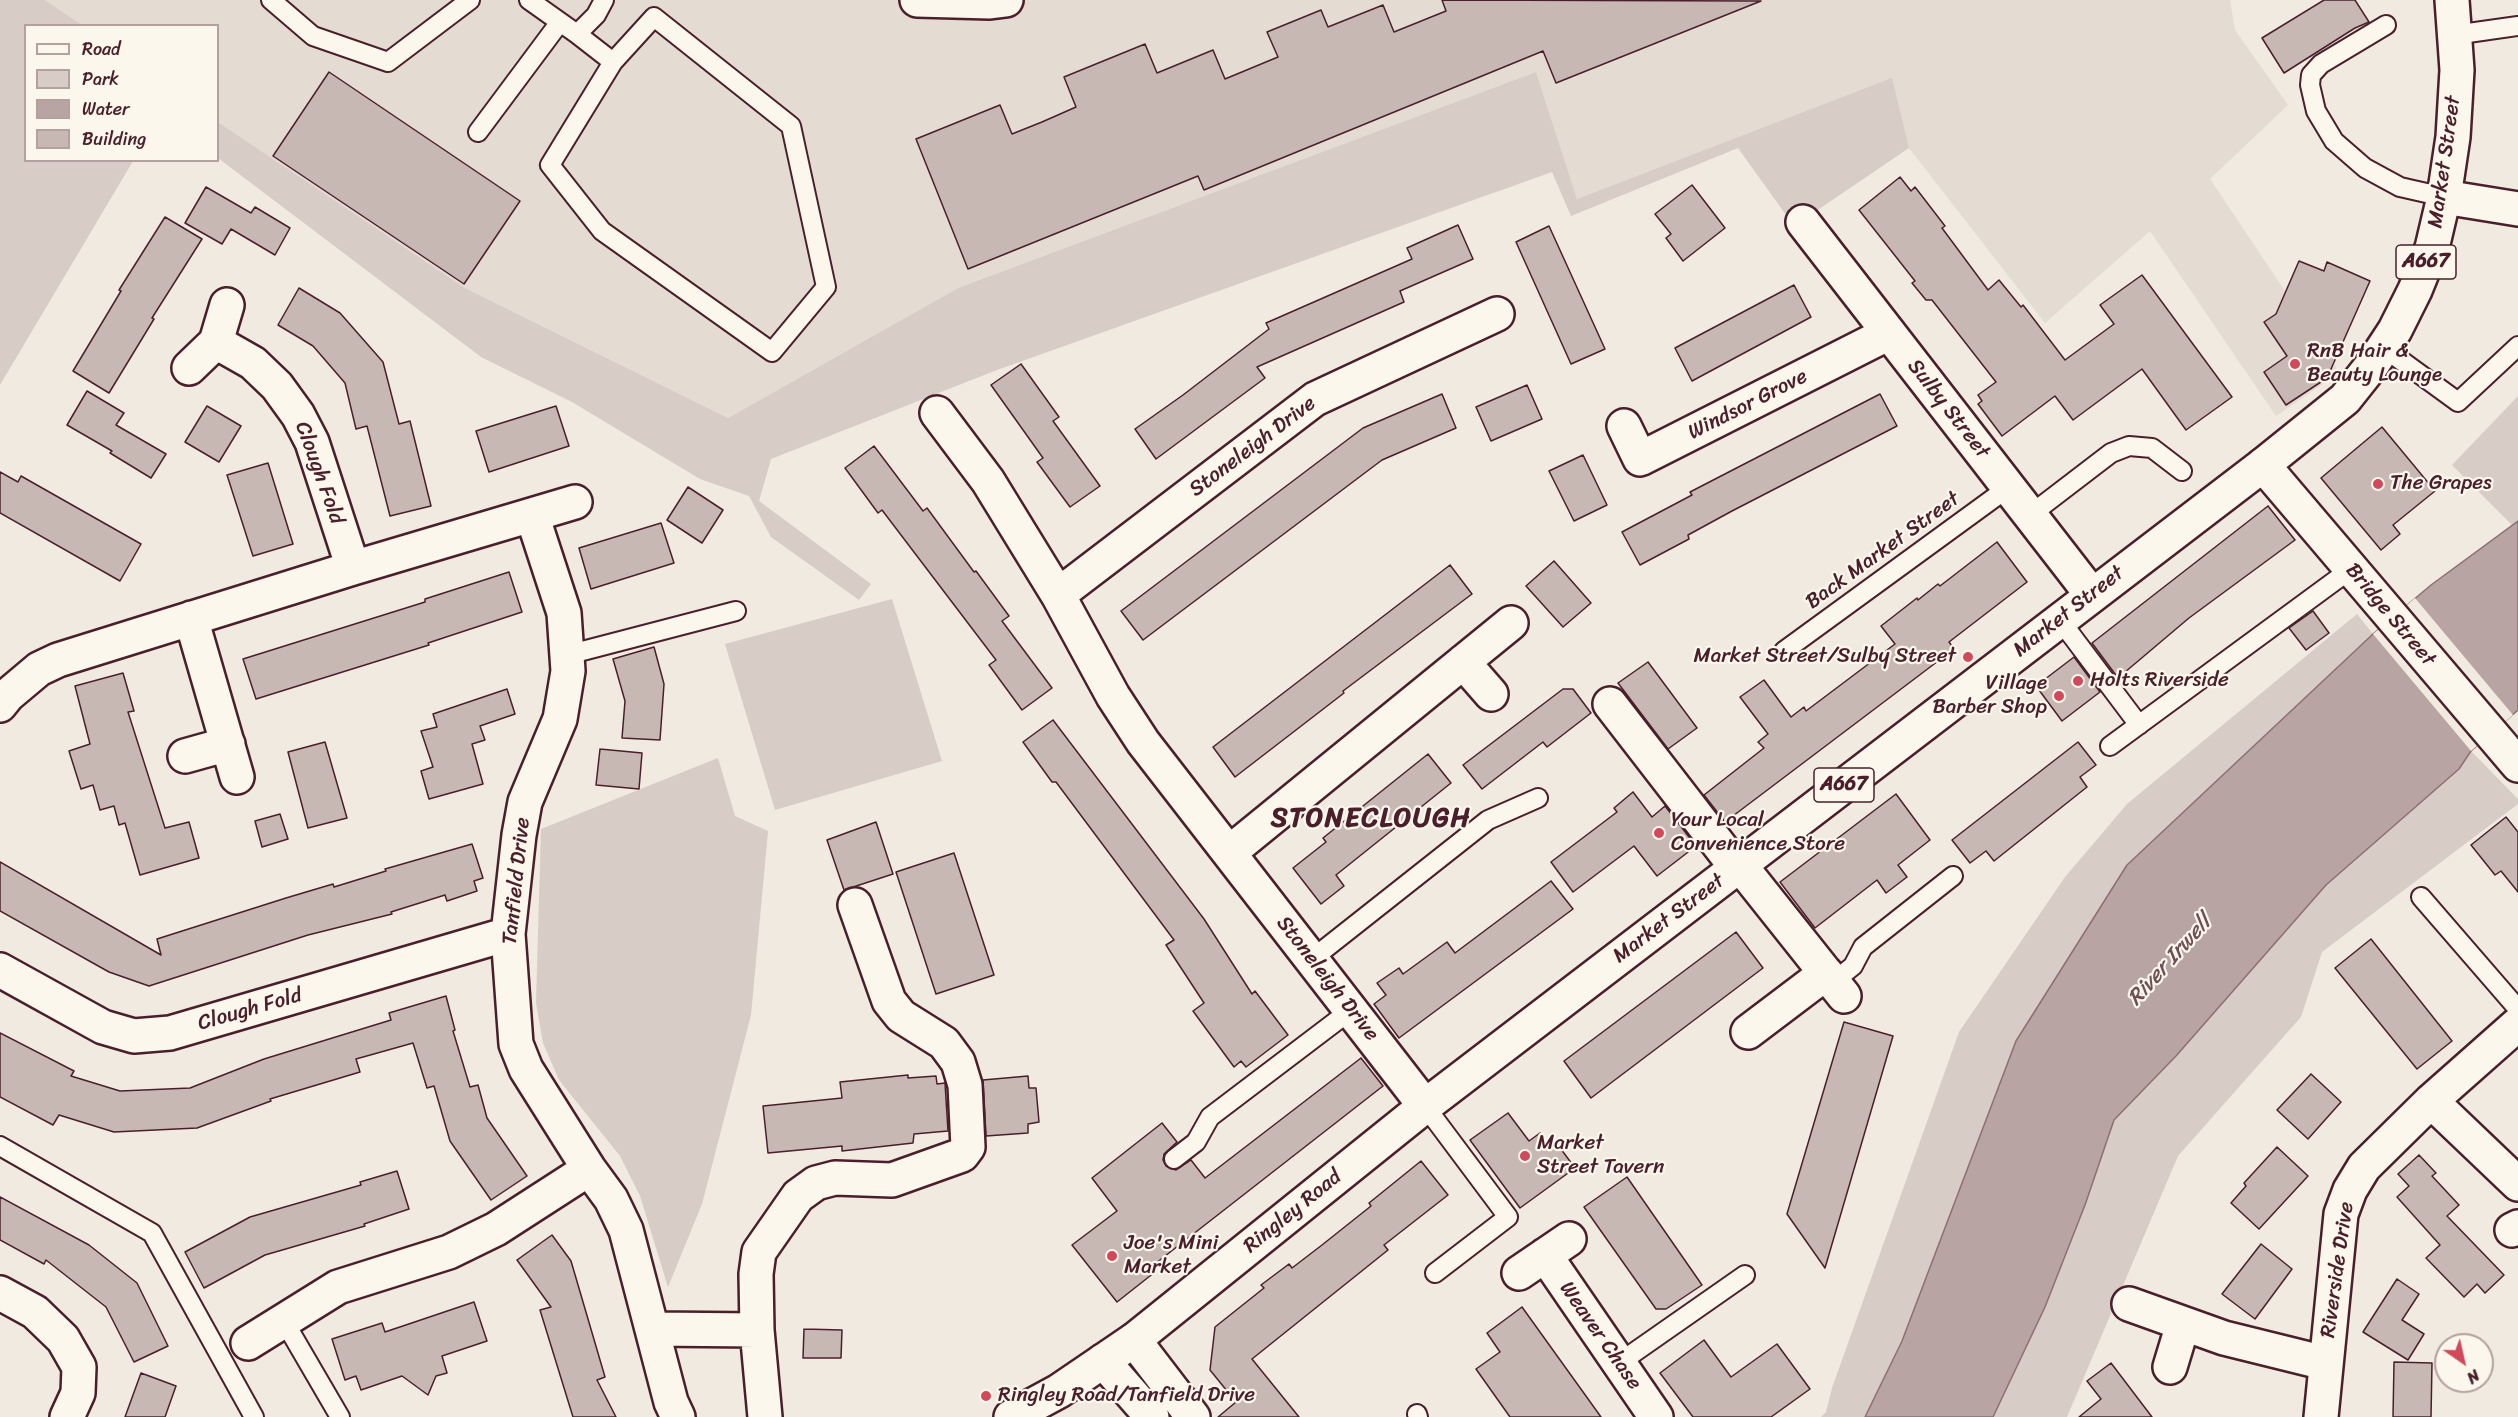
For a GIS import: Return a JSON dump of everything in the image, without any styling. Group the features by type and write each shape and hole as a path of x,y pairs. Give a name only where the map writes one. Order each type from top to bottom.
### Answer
{"street":[{"path":"917,0 990,2 1006,0"},
{"name":"Market Street","path":"1425,1106 2263,465 2345,399 2384,348 2415,290 2432,248 2445,197 2453,137 2457,70 2452,0"},
{"path":"2445,197 2518,208"},
{"name":"Sulby Street","path":"1803,222 2092,595"},
{"path":"189,368 216,342 226,304"},
{"name":"Stoneleigh Drive","path":"1058,595 1315,399 1497,315"},
{"name":"Windsor Grove","path":"1624,426 1640,459 1889,333"},
{"name":"Clough Fold","path":"216,342 253,363 277,386 298,415 312,442 353,568"},
{"name":"Stoneleigh Drive","path":"937,413 988,481 1058,595 1113,696 1143,742 1425,1106"},
{"name":"Bridge Street","path":"2263,465 2518,765"},
{"path":"0,705 8,695 39,669 58,660 574,502"},
{"name":"Tanfield Drive","path":"532,515 564,614 568,671 560,718 525,802 519,835 508,934 516,1044 525,1069 611,1199 626,1230 671,1402 678,1417"},
{"path":"191,618 237,777"},
{"path":"1230,852 1511,623"},
{"path":"1463,662 1491,694"},
{"path":"1610,704 1834,984 1748,1032"},
{"path":"185,756 228,744"},
{"path":"765,1417 758,1330 756,1274 759,1252 798,1196 816,1183 835,1178 892,1180 962,1155 968,1147 965,1085 958,1062 944,1043 901,1016 889,1001 855,905"},
{"name":"Clough Fold","path":"0,970 103,1027 134,1036 170,1033 508,934"},
{"name":"Riverside Drive","path":"2321,1417 2341,1214 2350,1190 2364,1167 2431,1101 2518,1024"},
{"path":"2431,1101 2518,1184"},
{"name":"Ringley Road","path":"1011,1417 1059,1391 1134,1340 1425,1106"},
{"path":"248,1343 338,1287 449,1252 496,1229 589,1169"},
{"name":"Weaver Chase","path":"1544,1256 1619,1363 1649,1414"},
{"path":"0,1293 35,1312 63,1339 79,1367 78,1393 67,1417"},
{"name":"Riverside Drive","path":"2129,1305 2224,1338 2325,1363"},
{"path":"2170,1367 2183,1324"},
{"path":"653,1329 758,1330"},
{"path":"1134,1340 1193,1417"},
{"path":"1103,1361 1152,1417"}],"lane":[{"path":"271,0 313,36 388,62 470,0"},
{"path":"529,0 613,62"},
{"path":"577,34 596,15 604,0"},
{"path":"654,16 791,126 826,286 772,352 602,231 550,165 613,62 654,16"},
{"path":"478,132 560,22"},
{"path":"2386,25 2321,64 2311,75 2310,85 2316,111 2334,141 2365,168 2400,187 2445,197"},
{"path":"2454,35 2518,26"},
{"path":"2384,348 2458,402 2518,346"},
{"path":"2030,515 2110,453 2129,446 2152,448 2182,471"},
{"name":"Back Market Street","path":"1784,651 2009,487"},
{"path":"2110,746 2360,579"},
{"path":"567,655 736,611"},
{"path":"2060,620 2139,725"},
{"path":"1312,959 1488,820 1538,798"},
{"path":"1834,984 1853,966 1863,947 1953,876"},
{"path":"2421,897 2518,1010"},
{"path":"1174,1160 1196,1142 1210,1117 1351,1010"},
{"path":"1425,1106 1508,1216 1435,1273"},
{"path":"0,1146 152,1233 254,1417"},
{"path":"1619,1363 1745,1275"},
{"path":"284,1321 340,1417"}],"shaded area":[{"path":"45,0 2230,0 2235,30 2288,105 2210,179 2337,369 2327,381 2276,416 2150,231 2045,323 1909,148 1891,79 1577,199 1536,72 958,288 728,418 465,288 219,123 219,24 81,24"}],"green space":[{"path":"0,0 45,0 81,24 24,24 24,162 132,162 0,385"},
{"path":"1536,72 1577,199 1892,78 1909,148 1794,226 1738,148 1571,216 1552,172 997,370 771,459 759,501 871,584 859,600 771,537 749,496 700,479 572,402 481,357 219,159 219,123 465,288 728,418 958,288"},
{"path":"2518,396 2518,521 2512,525 2452,465"},
{"path":"892,599 942,761 775,810 725,644"},
{"path":"2357,614 2373,634 2127,865 1865,1417 1821,1417 1826,1412 1832,1388 1959,1032 2065,877 2127,804"},
{"path":"2471,751 2518,799 2518,804 2322,952 2301,1017 2178,1156 2067,1417 1993,1417 2045,1307 2085,1205 2114,1120 2176,1056 2326,885 2459,769"},
{"path":"718,758 735,816 768,831 751,1015 702,1204 668,1287 640,1196 620,1156 559,1080 543,1043 536,1003 541,829"}],"water":[{"name":"River Irwell","path":"2518,521 2518,710 2471,751 2459,769 2326,885 2176,1056 2114,1120 2085,1205 2045,1307 1993,1417 1865,1417 1902,1341 2016,1041 2127,865 2373,634 2431,585"}],"pier":[{"path":"2415,598 2513,715 2471,751 2373,634"}],"building":[{"path":"1442,0 1761,1 1556,83 1543,51 1204,190 1198,176 968,269 916,139 1000,105 1012,134 1042,122 1076,107 1064,77 1145,44 1157,73 1213,50 1225,79 1278,57 1267,32 1321,10 1328,27 1383,5 1394,32 1446,11"},
{"path":"2324,0 2355,0 2369,22 2355,28 2284,73 2262,38"},
{"path":"329,72 520,201 464,284 273,156"},
{"path":"1900,177 1911,191 1915,187 1945,226 1942,228 1988,290 1999,280 2021,307 2023,305 2065,360 2114,324 2100,305 2142,275 2232,397 2186,430 2142,369 2073,420 2055,396 2002,436 1978,404 1982,401 1978,395 1996,382 1932,300 1926,300 1912,283 1915,281 1859,210"},
{"path":"1692,185 1725,228 1683,261 1666,238 1671,234 1655,214"},
{"path":"206,187 251,213 255,207 290,228 275,255 231,229 222,244 185,223"},
{"path":"165,217 202,239 152,318 154,319 109,393 73,371 121,291 119,290"},
{"path":"1458,225 1473,259 1400,291 1404,302 1257,367 1265,378 1156,459 1135,429 1269,329 1266,323 1412,259 1407,248"},
{"path":"1549,226 1605,349 1571,364 1516,242"},
{"path":"2299,261 2324,271 2327,262 2370,281 2327,378 2286,405 2264,372 2287,356 2264,322 2276,314"},
{"path":"1794,285 1811,317 1692,381 1675,348"},
{"path":"299,288 340,313 383,362 399,424 410,421 431,506 390,516 367,426 356,429 345,383 313,346 278,325"},
{"path":"1021,364 1059,417 1053,421 1100,486 1070,507 1037,462 1043,458 991,385"},
{"path":"1527,385 1542,419 1491,441 1476,407"},
{"path":"87,391 124,413 116,425 166,454 151,478 110,453 112,451 67,425"},
{"path":"1442,394 1456,428 1382,460 1143,640 1121,611 1363,428"},
{"path":"1880,394 1897,426 1732,511 1688,535 1689,539 1640,565 1622,532 1692,495 1690,492"},
{"path":"207,406 241,426 219,462 185,442"},
{"path":"556,406 569,446 489,472 476,431"},
{"name":"The Grapes","path":"2382,427 2435,491 2393,525 2400,534 2381,550 2321,478"},
{"path":"874,446 923,511 927,508 974,572 976,571 1009,616 1002,621 1052,688 1022,710 989,665 996,660 882,510 878,513 845,468"},
{"path":"1583,455 1607,505 1574,521 1549,471"},
{"path":"268,463 293,544 253,556 227,475"},
{"path":"0,472 18,482 21,476 141,544 120,581 0,513"},
{"path":"688,487 723,510 702,543 667,520"},
{"path":"2268,506 2295,540 2189,618 2118,678 2092,643"},
{"path":"661,523 674,563 591,589 579,548"},
{"path":"1997,542 2027,582 1949,642 1954,649 1725,822 1704,795 1764,748 1758,742 1768,734 1740,697 1764,680 1791,717 1804,707 1806,711 1895,644 1881,626 1917,598 1918,600 1938,584 1940,586"},
{"path":"1554,561 1591,603 1563,627 1526,586"},
{"path":"1450,565 1472,594 1343,691 1344,693 1235,777 1213,747"},
{"path":"509,572 522,612 428,643 429,645 256,699 243,659 425,602 425,599"},
{"path":"2313,611 2329,633 2306,650 2289,628"},
{"path":"654,647 664,684 660,740 622,738 625,701 613,659"},
{"path":"2074,657 2100,692 2062,721 2036,686"},
{"path":"1648,662 1697,728 1668,749 1618,683"},
{"path":"123,673 134,711 128,712 165,828 189,822 199,858 140,875 125,823 119,825 114,806 100,810 93,785 81,789 69,751 90,744 75,686"},
{"path":"507,689 515,714 480,726 485,740 472,744 483,784 429,799 421,771 433,767 421,731 437,727 433,714"},
{"path":"1563,689 1573,689 1591,713 1547,747 1543,742 1482,789 1463,765"},
{"path":"1053,720 1204,919 1252,994 1255,991 1288,1035 1246,1067 1241,1061 1234,1067 1193,1011 1204,1003 1166,945 1174,940 1056,782 1052,782 1023,742"},
{"path":"325,742 347,818 308,828 288,752"},
{"path":"2078,742 2096,765 2080,777 2087,787 1994,861 1986,851 1970,863 1952,840"},
{"path":"600,749 642,753 639,789 596,785"},
{"path":"1428,754 1451,783 1336,875 1344,886 1321,904 1293,868 1326,842 1323,838"},
{"path":"1633,792 1652,817 1665,806 1696,846 1657,876 1634,846 1573,892 1551,862 1617,812 1614,808"},
{"path":"1896,794 1930,840 1898,865 1907,877 1886,893 1877,880 1815,928 1780,882"},
{"path":"280,814 288,839 262,847 255,821"},
{"path":"2506,817 2518,832 2518,892 2501,871 2495,875 2471,845"},
{"path":"876,822 893,874 844,890 827,840"},
{"path":"472,844 483,878 474,881 477,891 447,901 445,895 391,912 392,914 308,935 149,986 109,972 0,911 0,862 161,955 157,939 286,898 333,884 334,887 386,871 385,869"},
{"path":"954,853 994,975 936,994 896,872"},
{"path":"1551,881 1573,909 1399,1038 1374,1004 1386,995 1377,983 1399,968 1403,974 1447,942 1455,953"},
{"path":"1736,932 1763,968 1591,1098 1564,1061"},
{"path":"2371,939 2452,1041 2417,1069 2335,968"},
{"path":"446,996 455,1030 453,1031 470,1087 478,1085 487,1118 527,1176 491,1200 450,1141 434,1086 427,1088 413,1043 356,1059 360,1072 270,1099 271,1101 197,1128 114,1132 59,1115 53,1125 0,1097 0,1033 74,1071 71,1076 120,1091 190,1088 264,1059 391,1020 389,1013"},
{"path":"1844,1022 1893,1036 1825,1268 1787,1214"},
{"path":"1361,1058 1383,1086 1151,1267 1155,1272 1117,1302 1072,1245 1117,1211 1092,1178 1162,1123 1177,1142 1164,1154 1163,1160 1166,1166 1176,1170 1191,1160 1205,1178"},
{"path":"2311,1074 2341,1102 2308,1139 2277,1110"},
{"path":"908,1075 908,1078 936,1076 937,1084 945,1083 948,1131 914,1134 913,1143 842,1151 842,1146 768,1153 763,1106 842,1098 840,1082"},
{"path":"1028,1076 1029,1088 1036,1088 1039,1122 1028,1124 1028,1133 986,1136 983,1080"},
{"name":"Market Street Tavern","path":"1508,1113 1529,1141 1540,1133 1549,1145 1555,1141 1575,1168 1520,1208 1470,1140"},
{"path":"2277,1147 2308,1176 2259,1229 2231,1203 2246,1186 2244,1183"},
{"path":"2419,1155 2436,1173 2432,1176 2459,1205 2447,1216 2504,1275 2485,1293 2477,1284 2464,1297 2426,1258 2440,1245 2397,1197 2409,1186 2398,1174"},
{"path":"1421,1161 1448,1195 1384,1245 1388,1250 1252,1359 1299,1417 1218,1417 1236,1402 1210,1370 1215,1327 1264,1288 1261,1285 1289,1264 1292,1268 1322,1245 1371,1206 1369,1203"},
{"path":"397,1171 409,1209 364,1224 365,1226 265,1255 204,1288 185,1252 250,1217 361,1185 360,1182"},
{"path":"1627,1177 1702,1285 1666,1309 1656,1309 1584,1207"},
{"path":"0,1197 89,1245 137,1283 168,1346 134,1362 106,1307 46,1260 44,1264 0,1240"},
{"path":"552,1235 571,1261 605,1377 597,1380 616,1417 573,1417 540,1310 551,1307 517,1260"},
{"path":"2261,1244 2292,1269 2255,1319 2222,1294"},
{"path":"2397,1279 2419,1294 2402,1320 2424,1334 2408,1360 2363,1332"},
{"path":"474,1302 487,1341 442,1356 447,1373 436,1376 428,1395 402,1376 361,1390 356,1376 345,1380 332,1339 382,1323 385,1332"},
{"path":"1522,1307 1601,1417 1510,1417 1476,1369 1500,1352 1487,1333"},
{"path":"804,1329 842,1330 841,1358 803,1358"},
{"path":"1704,1340 1731,1377 1777,1344 1810,1389 1771,1417 1693,1417 1660,1373"},
{"path":"2394,1362 2432,1363 2431,1417 2393,1417"},
{"path":"2111,1363 2152,1417 2079,1417 2101,1399 2087,1381"},
{"path":"141,1373 176,1386 165,1417 125,1417"}],"place":[{"name":"RnB Hair & Beauty Lounge","path":"2295,364"},
{"name":"The Grapes","path":"2378,484"},
{"name":"Market Street/Sulby Street","path":"1968,657"},
{"name":"Holts Riverside","path":"2078,681"},
{"name":"Village Barber Shop","path":"2059,696"},
{"name":"Your Local Convenience Store","path":"1659,833"},
{"name":"Market Street Tavern","path":"1525,1156"},
{"name":"Joe's Mini Market","path":"1112,1256"},
{"name":"Ringley Road/Tanfield Drive","path":"986,1396"}],"district":[{"name":"STONECLOUGH","path":"1371,819"}]}
